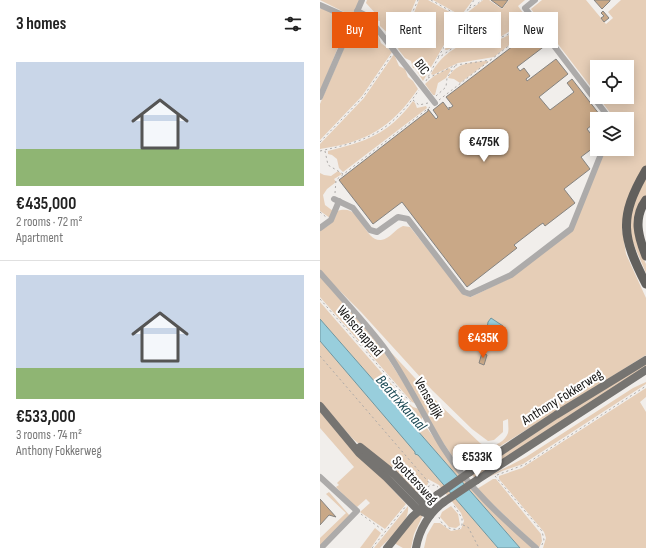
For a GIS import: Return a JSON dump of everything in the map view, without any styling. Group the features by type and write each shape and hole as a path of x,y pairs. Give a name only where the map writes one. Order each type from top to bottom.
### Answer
{"highway":[{"path":"646,170 630,200 626,227 629,246 646,284"},
{"path":"646,200 639,213 637,227 646,256"}],"main road":[{"name":"Anthony Fokkerweg","path":"387,547 421,508 437,494 556,415 646,360"},
{"name":"Anthony Fokkerweg","path":"416,548 421,531 435,517 444,502 646,370"},
{"name":"Spottersweg","path":"320,406 341,431 389,469 421,508 435,517"},
{"path":"387,547 397,548"}],"street":[{"path":"357,11 362,0"},
{"path":"528,12 525,8 535,0"},
{"path":"320,5 336,12"},
{"name":"BIC","path":"357,11 367,16 434,101"},
{"path":"320,97 342,48"},
{"path":"555,48 605,112"},
{"path":"320,228 331,220 336,200 353,208 370,230 377,232 398,217 408,219 464,292 470,294 511,275 571,229 600,156"},
{"name":"Vensedijk","path":"320,273 383,346 442,446 460,472 502,517 536,548"},
{"path":"320,477 357,511 321,548"}],"path":[{"path":"320,142 363,97 395,51 405,33 418,0"},
{"path":"431,0 453,12"},
{"path":"465,12 474,0"},
{"path":"468,8 476,5 482,0"},
{"path":"336,200 336,180 434,101 509,46"},
{"path":"438,58 444,48"},
{"path":"428,79 456,65 492,60"},
{"path":"413,99 419,105 426,105 434,101 446,87 447,78 456,65"},
{"path":"325,150 328,165 344,174"},
{"path":"320,212 331,220"},
{"name":"Welschappad","path":"320,299 411,404 420,407"},
{"path":"320,356 431,485 420,494"},
{"path":"540,548 544,540 542,532 495,476 526,464 646,386"},
{"path":"372,548 407,504"},
{"path":"357,511 384,532"},
{"path":"435,517 440,521"},
{"path":"435,517 452,530 459,529 462,525 468,527 479,548"}],"shaded area":[{"path":"320,0 360,0 353,12 344,12"},
{"path":"367,0 416,0 411,12 386,12 386,32 380,26 380,21 378,21 378,12 374,12 366,3"},
{"path":"419,0 428,0 450,12 444,12 444,45 423,81 415,68 413,68 411,61 405,58 398,49 436,48 436,12 414,12"},
{"path":"433,0 473,0 464,12 455,12"},
{"path":"483,0 489,0 502,9 509,0 525,0 518,6 522,12 509,12 509,32 501,36 501,12 468,12"},
{"path":"542,0 586,0 606,24 613,18 608,12 621,0 646,0 646,167 625,209 622,228 626,254 646,298 646,355 462,470 442,441 386,347 441,406 480,443 488,446 500,443 508,433 508,419 503,421 503,432 494,440 488,441 472,429 432,390 361,312 320,271 320,230 332,223 337,211 346,210 357,216 370,235 375,239 384,239 403,226 410,227 464,295 471,297 512,277 570,232 602,156 634,156 634,112 610,112 603,104 634,104 634,60 590,60 590,86 558,44 558,12 533,12 531,9"},
{"path":"321,7 332,12 332,48 338,48 320,92"},
{"path":"378,35 381,43 392,52 362,96 320,140 320,104 344,48 378,48"},
{"path":"509,35 509,45 494,57 458,63 433,75 431,74 442,59 455,48 501,48 501,39"},
{"path":"394,54 399,66 405,69 408,77 413,81 418,89 408,102 388,123 365,137 337,146 320,149 320,144 364,98"},
{"path":"489,61 460,83 454,79 448,78 451,73 460,66"},
{"path":"449,68 451,70 446,78 438,83 435,95 433,95 425,84 434,76"},
{"path":"413,101 417,108 426,106 427,108 343,172 339,168 337,159 328,154 328,151 365,140 385,129 404,112"},
{"path":"338,171 342,174 334,179 336,182 327,189 323,195 325,205 333,211 330,218 320,211 320,173 331,176"},
{"path":"646,174 646,197 643,202 639,249 646,264 646,273 631,238 630,211"},
{"path":"320,276 380,346 417,404 412,402 320,297"},
{"path":"320,302 407,402 413,407 419,409 423,416 421,420 448,457 534,548 520,548 333,334 320,319"},
{"path":"320,341 498,548 424,548 427,535 434,523 440,523 451,531 461,529 464,521 461,513 439,485 428,479 428,484 418,493 353,439 320,402"},
{"path":"646,364 646,367 475,478 472,475 564,414"},
{"path":"646,382 646,384 523,464 502,471 480,481 526,457 633,388"},
{"path":"646,388 646,397 640,402 646,412 646,548 543,548 546,538 544,532 499,479 499,476 522,468"},
{"path":"320,411 406,504 385,529 360,512 370,503 366,499 357,507 350,502 336,487 339,485 337,483 354,467 320,428"},
{"path":"493,479 496,479 541,534 542,541 539,548 477,489"},
{"path":"329,492 350,516 320,546 320,538 346,513 326,494"},
{"path":"408,506 408,512 403,524 380,548 374,548"},
{"path":"451,506 458,514 460,525 456,528 449,527 440,517 442,512"},
{"path":"420,513 423,515 414,534 411,548 403,548 394,543"},
{"path":"375,528 381,533 371,548 360,548"}],"water":[{"path":"491,318 503,326 500,333 487,329 488,322"},
{"path":"320,319 520,548 498,548 418,455 415,454 415,452 320,341"}],"building":[{"path":"491,0 508,0 502,8"},
{"path":"594,0 610,0 610,1 602,9"},
{"path":"603,11 609,18 604,22 601,18 604,16 601,13"},
{"path":"510,48 542,48 517,67 520,71 524,68 530,76 526,79 527,81 556,59 568,74 539,97 550,110 574,92 567,83 572,79 598,112 590,112 590,127 587,129 590,133 590,150 581,157 590,169 564,189 575,203 545,226 543,223 514,245 517,248 467,287 402,202 373,224 339,180 428,111 428,109 436,119 438,117 433,110 443,102 449,110 449,107 450,108 453,106 446,97"},
{"path":"482,353 487,355 484,365 479,363"},
{"path":"320,499 336,517 329,515 320,525"}],"water label":[{"name":"Beatrixkanaal","path":"401,403"}]}
